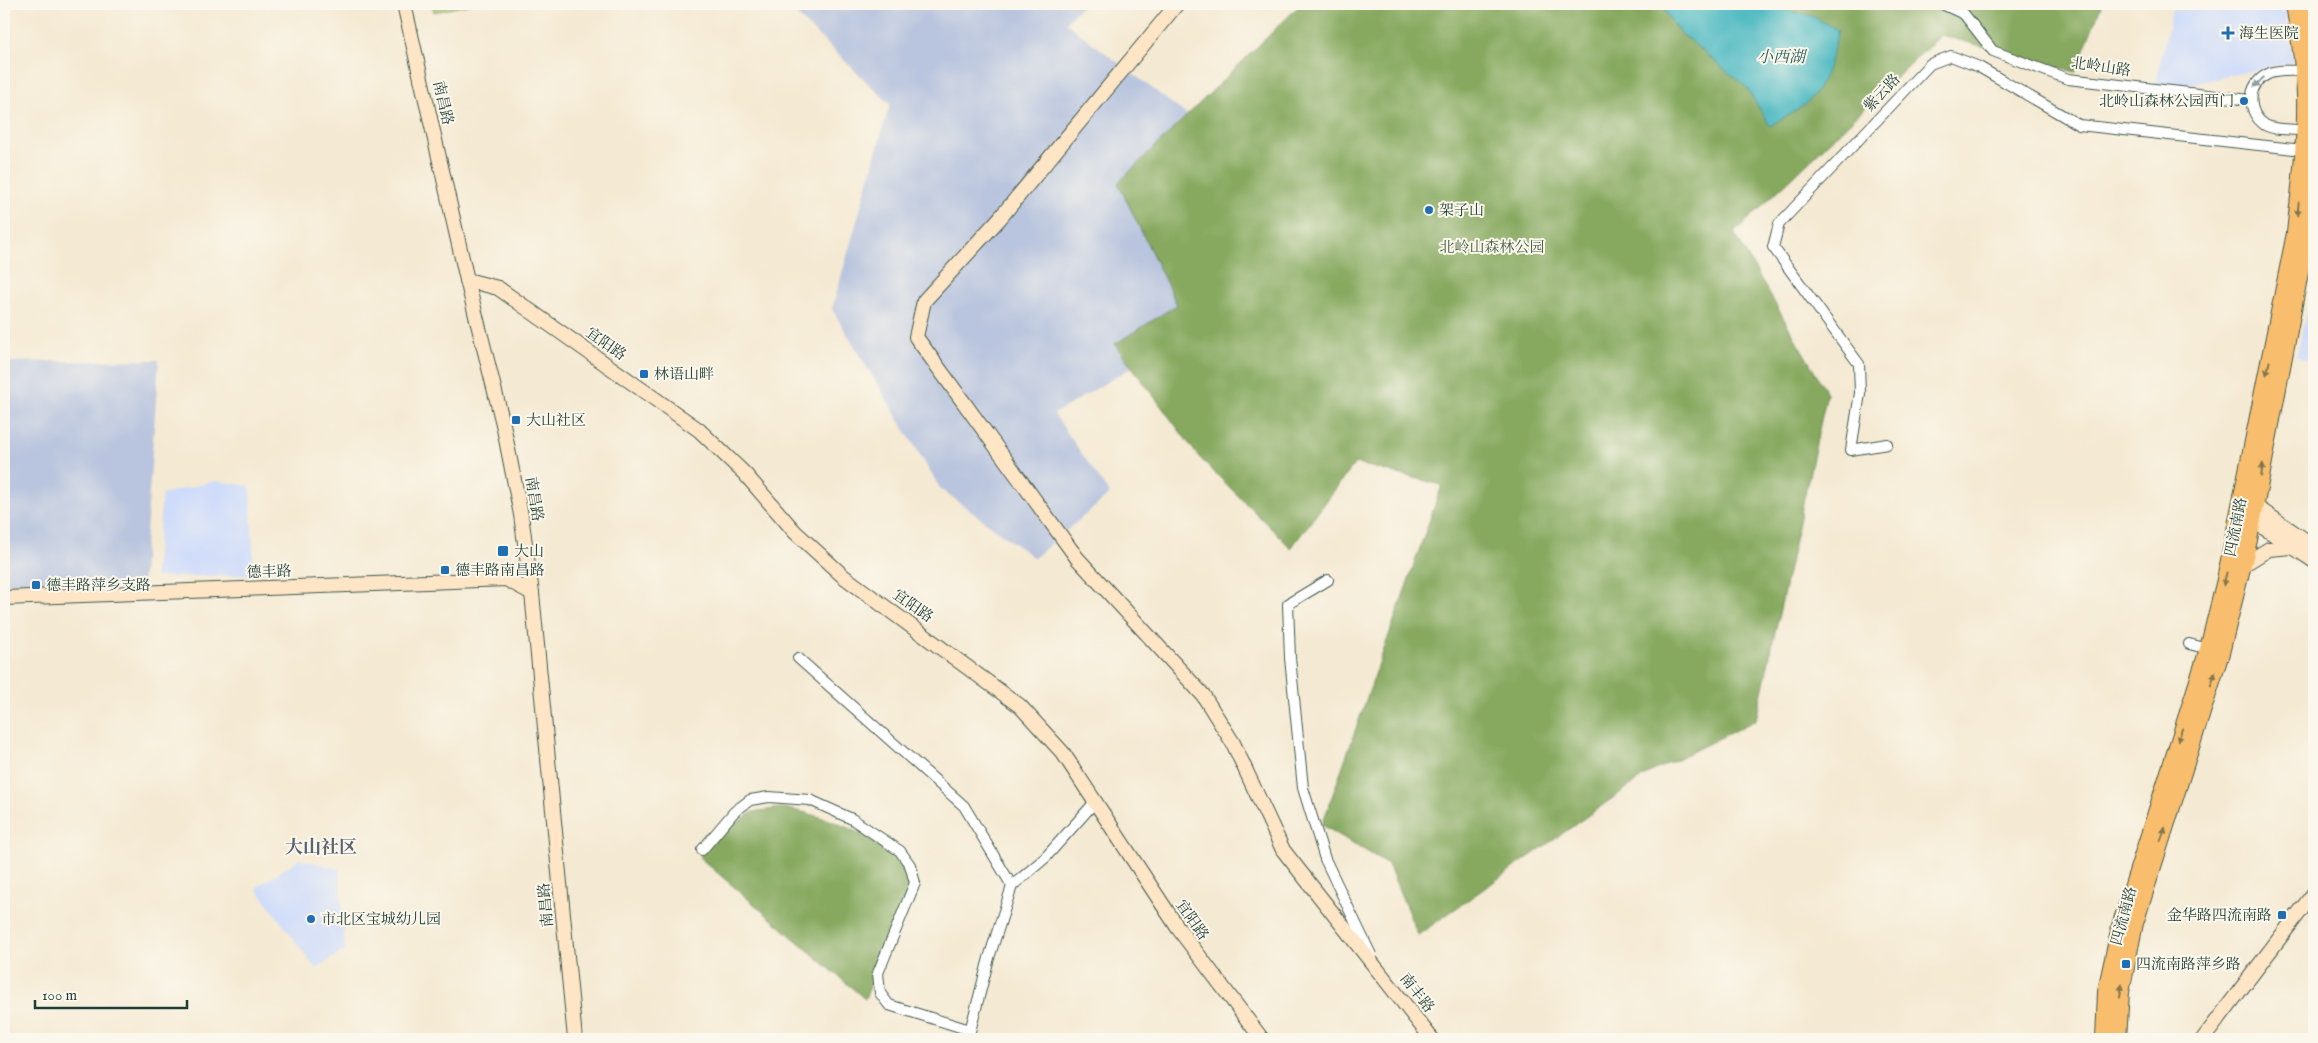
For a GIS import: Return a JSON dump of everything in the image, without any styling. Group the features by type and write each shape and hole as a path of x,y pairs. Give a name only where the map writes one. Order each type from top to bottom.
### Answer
{"main road":[{"name":"四流南路","path":"2294,4 2307,53"},
{"name":"四流南路","path":"2118,1039 2120,992 2135,923 2214,651 2240,505 2295,233 2309,148 2304,130 2309,70 2306,4"},
{"name":"四流南路","path":"2104,1039 2106,991 2120,926 2243,565 2255,514 2265,450 2307,236 2314,162"}],"street":[{"name":"南昌路","path":"404,4 467,280 504,424 521,515 532,593 574,1039"},
{"name":"南丰路","path":"1177,4 1000,218 924,301 916,337 1077,558 1203,695 1232,743 1283,850 1432,1039"},
{"name":"北岭山路","path":"1942,4 1964,14 1993,51 2068,79 2250,100"},
{"name":"紫云路","path":"1887,444 1851,450 1860,393 1859,364 1773,247 1779,224 1930,64 1951,56 1979,66 2079,124 2309,148"},
{"path":"2304,130 2276,128 2266,125 2257,116 2250,100 2252,89 2258,81 2268,74 2280,71 2309,70"},
{"name":"宜阳路","path":"467,280 498,288 699,430 744,474 795,532 843,576 1020,706 1063,753 1178,928 1262,1039"},
{"path":"2240,505 2314,546"},
{"path":"2255,514 2292,547 2314,561"},
{"path":"2243,565 2269,549 2292,547"},
{"name":"德丰路","path":"4,598 506,578 532,593"},
{"path":"1328,580 1288,604 1290,658 1303,788 1325,859 1376,967"},
{"path":"2189,644 2214,651"},
{"path":"798,658 964,806 1012,886"},
{"path":"702,850 734,812 750,800 769,797 810,800 852,819 900,851 910,865 915,883 878,973 880,993 889,1005 969,1035 989,958 1012,886 1045,858 1095,802"},
{"path":"2204,1039 2314,893"}],"shaded area":[{"path":"785,4 1083,4 1066,23 1187,115 1118,183 1177,305 1115,344 1132,367 1054,414 1110,494 1034,558 940,488 832,309 890,104"},
{"name":"海生医院","path":"2173,4 2285,4 2293,62 2154,92"},
{"path":"2314,273 2314,364 2297,356"},
{"path":"159,360 142,587 4,591 4,362"},
{"path":"216,481 250,486 254,575 155,577 162,494"},
{"name":"市北区宝城幼儿园","path":"299,859 339,869 345,950 316,969 256,888"}],"green space":[{"path":"432,4 472,4 434,12"},
{"name":"北岭山森林公园","path":"1301,4 2102,4 2075,72 1941,35 1734,233 1827,393 1756,720 1647,774 1418,935 1388,864 1322,825 1442,485 1355,463 1291,548 1199,457 1115,344 1177,305 1118,183"},
{"path":"781,808 817,816 857,832 876,843 892,856 904,870 910,885 865,999 699,857 725,830 753,812"}],"water":[{"name":"小西湖","path":"1773,4 1779,9 1812,16 1838,30 1825,76 1815,93 1800,108 1770,126 1746,87 1677,30 1661,5"}],"place":[{"name":"海生医院","path":"2228,33"},
{"name":"北岭山森林公园西门","path":"2244,101"},
{"name":"架子山","path":"1429,210"},
{"name":"林语山畔","path":"644,374"},
{"name":"大山社区","path":"516,420"},
{"name":"大山","path":"503,551"},
{"name":"德丰路南昌路","path":"445,570"},
{"name":"德丰路萍乡支路","path":"36,585"},
{"name":"金华路四流南路","path":"2282,915"},
{"name":"市北区宝城幼儿园","path":"311,919"},
{"name":"四流南路萍乡路","path":"2126,964"}],"district":[{"name":"大山社区","path":"321,848"}]}
